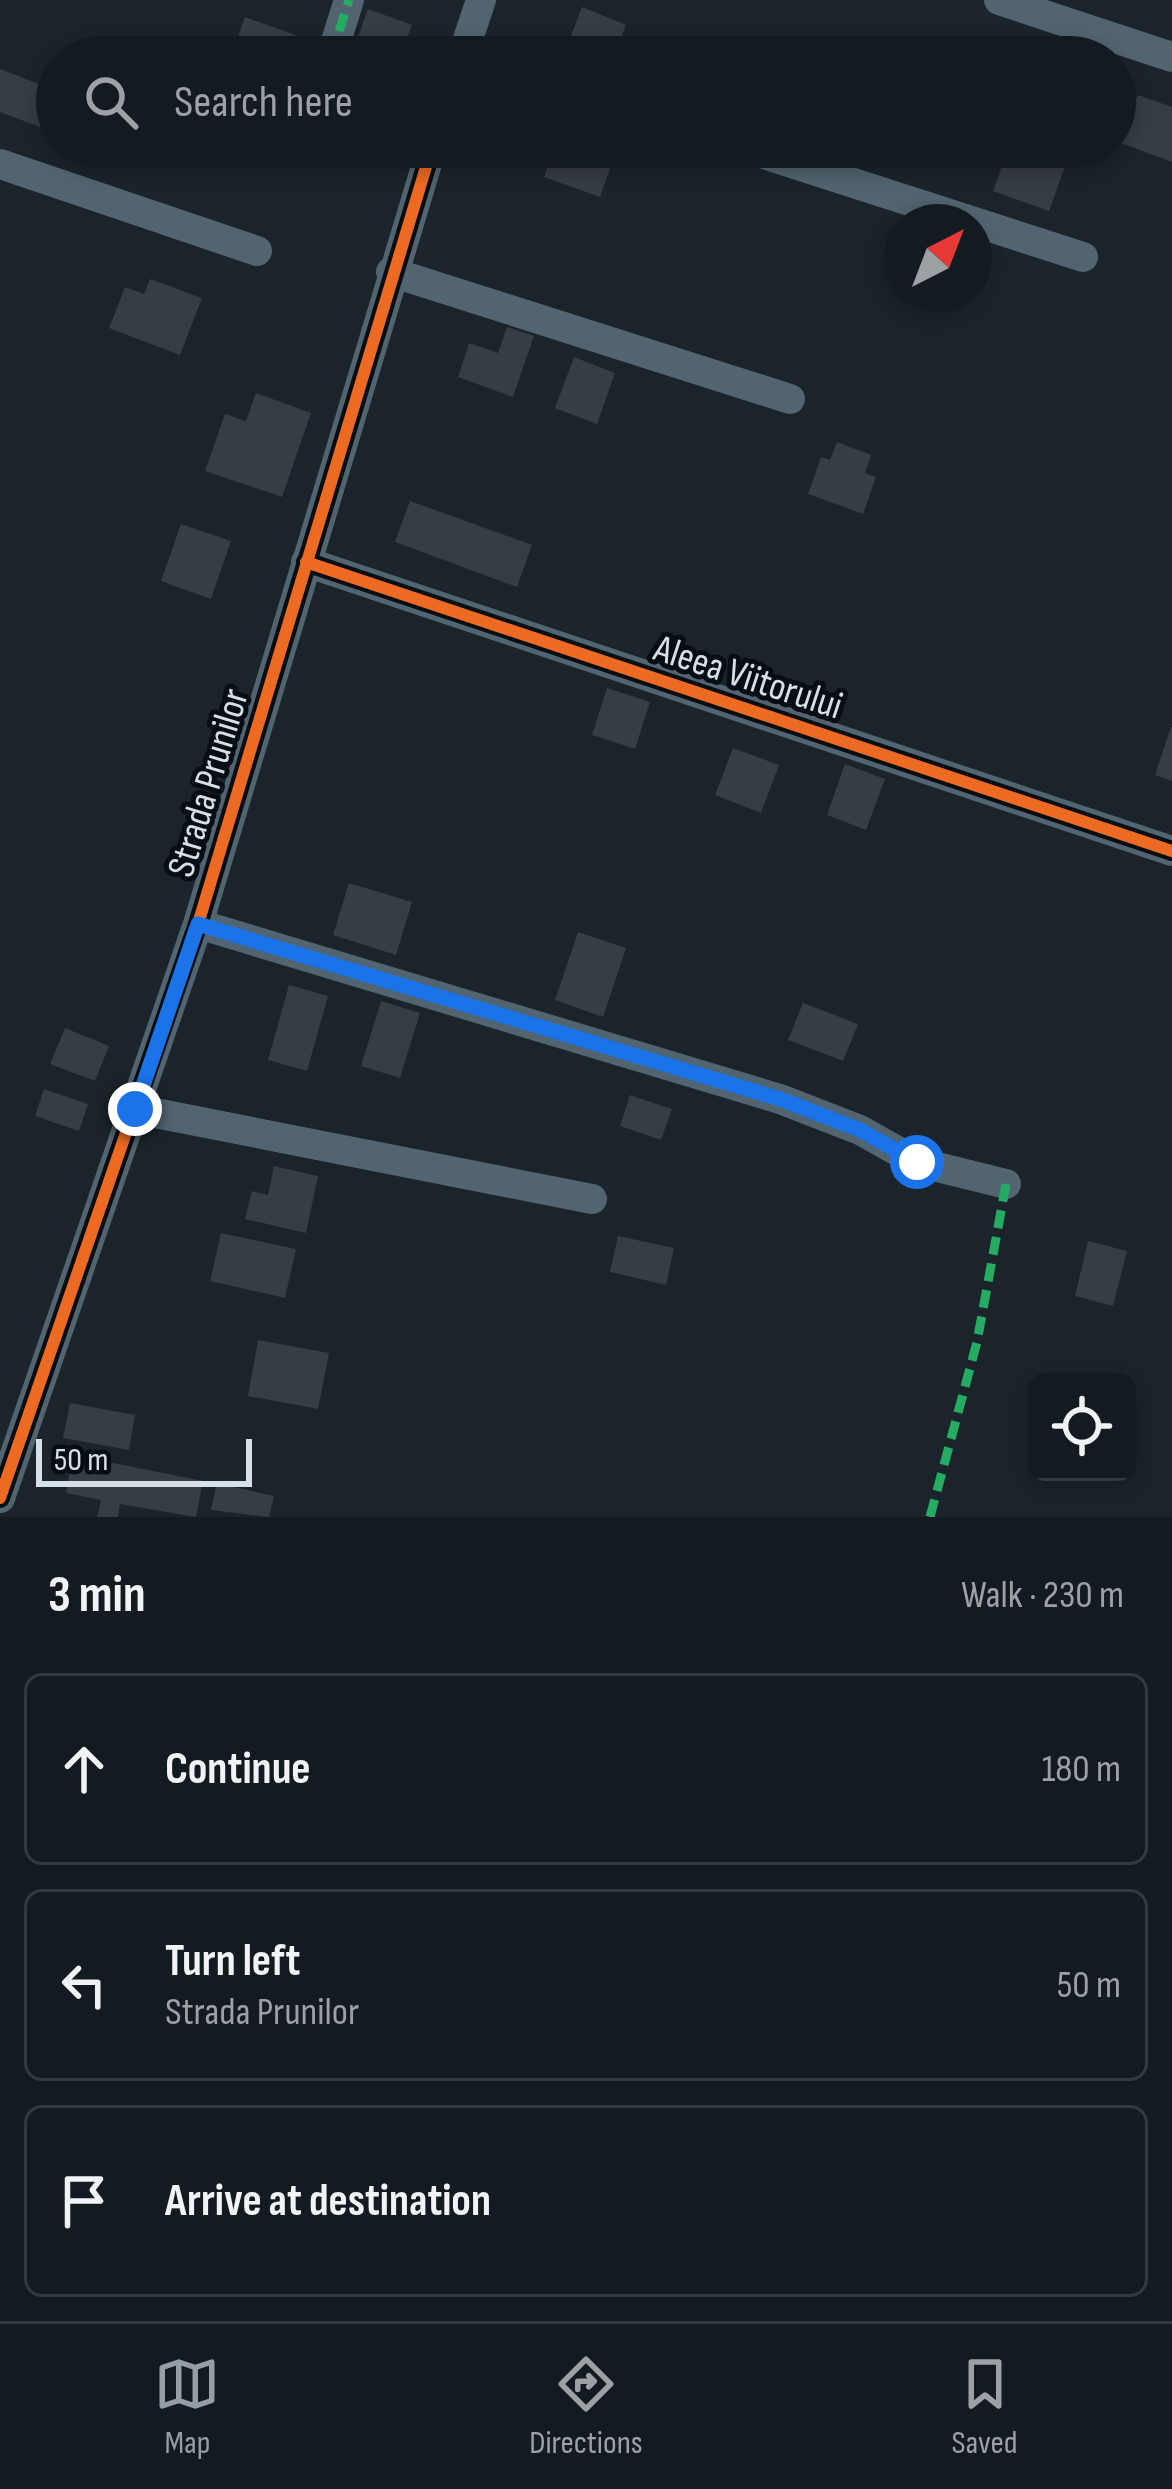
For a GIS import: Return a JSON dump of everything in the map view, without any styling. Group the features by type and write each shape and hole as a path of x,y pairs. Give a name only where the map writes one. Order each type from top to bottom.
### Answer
{"street":[{"path":"338,36 349,0"},
{"path":"469,36 481,0"},
{"path":"999,0 1110,36"},
{"path":"1136,44 1172,56"},
{"path":"0,164 257,251"},
{"name":"Strada Prunilor","path":"0,1498 198,924 425,168"},
{"path":"807,168 1083,257"},
{"path":"391,272 790,399"},
{"name":"Aleea Viitorului","path":"306,562 1172,851"},
{"path":"198,924 780,1099 860,1130 917,1162 1006,1184"},
{"path":"135,1109 592,1198"}],"building":[{"path":"582,7 626,25 622,36 571,36"},
{"path":"368,9 412,25 408,36 358,36"},
{"path":"245,17 298,36 238,36"},
{"path":"0,69 36,83 36,126 0,112"},
{"path":"1138,95 1172,107 1172,162 1136,149"},
{"path":"547,168 610,168 600,197 544,177"},
{"path":"1001,168 1064,168 1049,211 993,191"},
{"path":"150,279 202,298 180,355 109,328 125,287 144,294"},
{"path":"507,327 534,336 513,397 458,377 469,343 498,353"},
{"path":"574,357 615,373 597,424 555,408"},
{"path":"256,393 311,413 282,497 205,471 225,414 246,421"},
{"path":"837,442 871,455 865,473 876,477 863,514 808,494 821,457 830,460"},
{"path":"410,501 532,545 517,587 395,542"},
{"path":"181,524 231,541 211,599 161,581"},
{"path":"607,688 650,702 635,749 592,735"},
{"path":"1172,727 1172,781 1155,775"},
{"path":"733,748 779,765 761,813 715,795"},
{"path":"845,764 885,779 866,830 827,815"},
{"path":"349,883 412,902 396,955 333,935"},
{"path":"578,932 626,948 603,1017 555,1000"},
{"path":"289,985 328,996 307,1071 268,1060"},
{"path":"381,1001 420,1013 400,1078 361,1066"},
{"path":"803,1003 858,1024 843,1061 788,1040"},
{"path":"65,1028 109,1046 95,1081 50,1064"},
{"path":"44,1089 88,1104 79,1131 35,1116"},
{"path":"630,1095 672,1109 661,1140 620,1126"},
{"path":"274,1166 318,1176 306,1233 245,1219 252,1191 268,1195"},
{"path":"221,1233 296,1249 285,1298 210,1281"},
{"path":"618,1236 674,1248 666,1285 610,1272"},
{"path":"1088,1241 1127,1251 1113,1306 1075,1296"},
{"path":"258,1340 329,1353 318,1409 248,1396"},
{"path":"70,1403 135,1415 129,1450 63,1438"},
{"path":"73,1455 203,1481 196,1517 120,1504 118,1517 97,1517 101,1500 66,1493"},
{"path":"217,1483 274,1496 269,1517 211,1510"}],"marked path":[{"path":"338,36 349,0"},
{"path":"930,1517 977,1342 1006,1184"}],"cycle path":[{"path":"0,1498 198,924 426,168"},
{"path":"306,562 1172,851"}],"route":[{"path":"135,1109 198,924 780,1099 860,1130 917,1162"}]}
